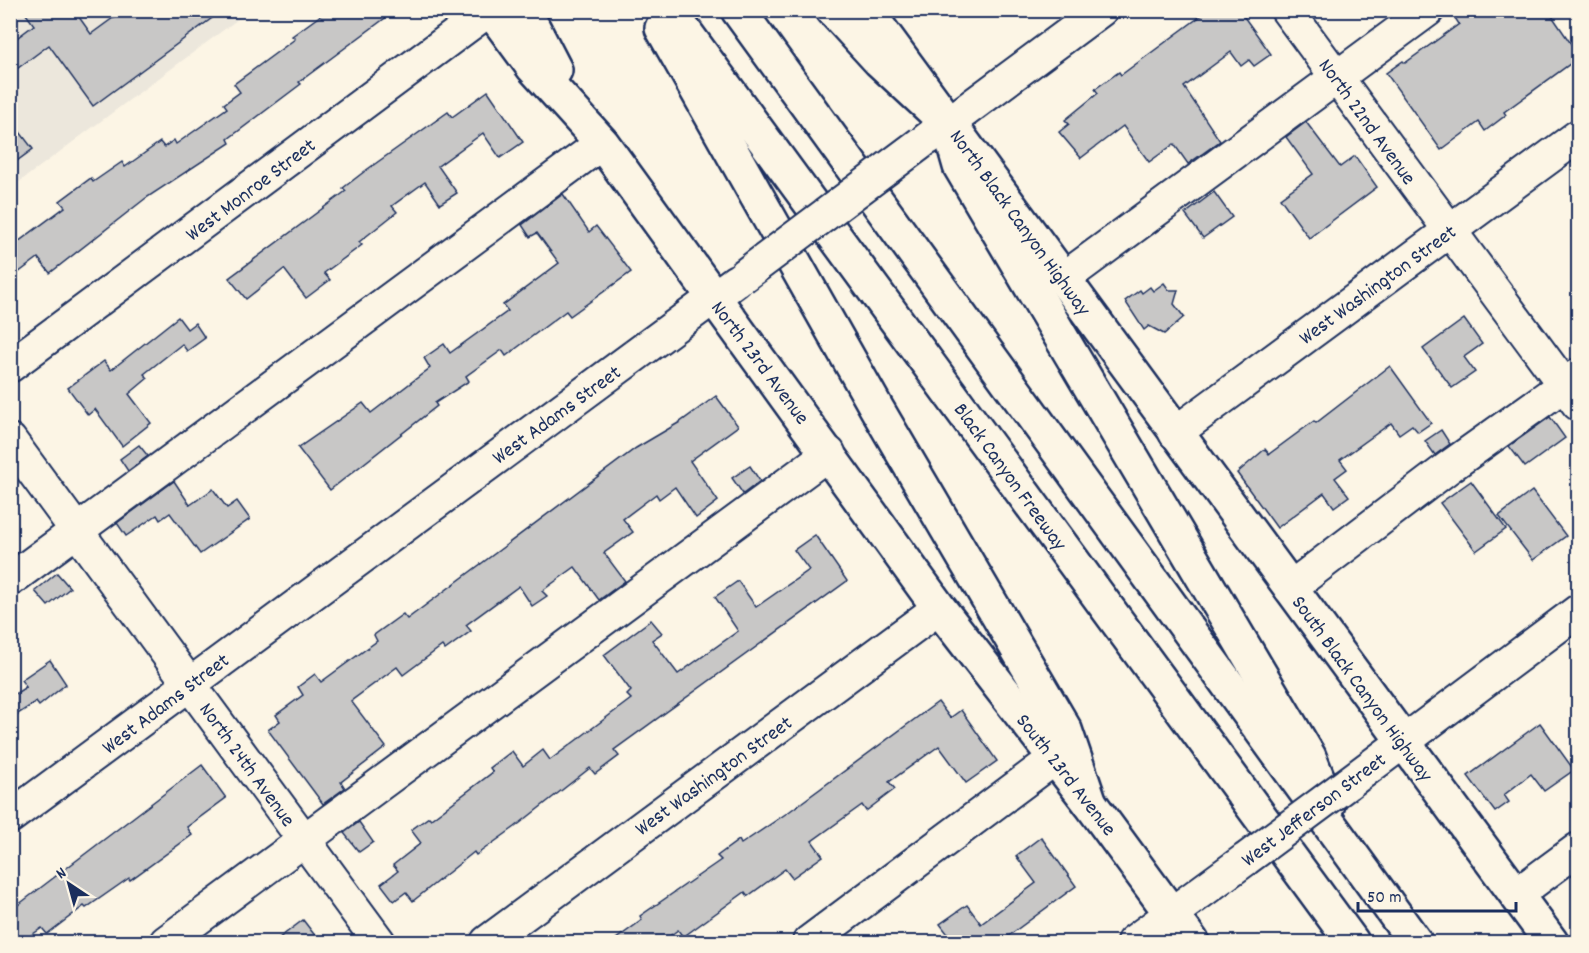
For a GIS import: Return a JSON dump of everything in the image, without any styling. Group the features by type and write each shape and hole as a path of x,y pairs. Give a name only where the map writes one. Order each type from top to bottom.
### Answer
{"main road":[{"path":"490,10 533,67 581,118"},
{"path":"524,10 581,118"},
{"path":"653,10 676,56 821,311 1065,730 1090,803"},
{"name":"Black Canyon Freeway","path":"669,10 1352,942"},
{"path":"738,10 1415,942"},
{"path":"832,10 879,60 948,124 960,166 1309,757 1343,844"},
{"name":"North Black Canyon Highway","path":"866,10 1175,433"},
{"name":"North 23rd Avenue","path":"581,118 602,143 713,298 829,453 939,608"},
{"name":"South Black Canyon Highway","path":"1175,433 1551,942"},
{"name":"South 23rd Avenue","path":"939,608 1090,803 1192,942"}],"street":[{"name":"West Monroe Street","path":"10,366 490,10"},
{"name":"West Adams Street","path":"10,817 1101,10"},
{"name":"North 22nd Avenue","path":"1287,10 1449,231 1574,388"},
{"path":"1063,279 1428,10"},
{"name":"West Washington Street","path":"1175,433 1578,136"},
{"path":"10,580 602,143"},
{"path":"1290,588 1440,474 1574,388"},
{"name":"North 24th Avenue","path":"10,440 379,942"},
{"path":"166,942 829,453"},
{"name":"West Washington Street","path":"487,942 939,608"},
{"name":"West Jefferson Street","path":"1133,942 1578,610"},
{"path":"809,942 1054,759"},
{"path":"1516,895 1578,849"}],"shaded area":[{"path":"11,11 249,11 11,188"}],"building":[{"path":"23,10 74,10 91,34 124,10 223,10 93,106 49,45 10,74 10,43 34,25"},
{"path":"328,10 396,10 299,82 301,84 228,139 230,143 146,198 50,273 38,258 10,279 10,248 65,207 60,201 91,178 93,182 122,162 125,167 160,142 164,147 174,140 176,144 227,108 224,104 240,92 234,84 295,39 292,36"},
{"path":"1209,10 1239,10 1271,54 1254,66 1249,60 1241,66 1231,52 1184,87 1220,141 1188,164 1174,144 1149,162 1123,126 1081,158 1059,132 1069,124 1065,120 1098,93 1095,89 1119,72 1121,75"},
{"path":"1450,10 1548,10 1578,54 1578,58 1504,112 1506,115 1485,131 1479,122 1441,150 1386,73 1403,61 1405,63 1459,24"},
{"path":"488,91 523,142 500,158 483,133 438,166 457,193 440,204 425,182 392,206 397,212 359,242 362,245 324,273 330,280 306,298 284,269 246,299 229,278 346,191 343,188 365,171 448,112 452,117"},
{"path":"10,119 33,149 10,166"},
{"path":"1306,122 1340,167 1355,156 1377,187 1309,238 1280,198 1313,174 1286,137"},
{"path":"1214,192 1232,217 1203,238 1185,214"},
{"path":"563,194 589,232 596,226 631,272 570,316 566,311 506,356 502,350 466,376 469,381 435,403 437,406 330,490 298,448 363,403 371,413 430,368 424,358 444,344 450,353 508,311 503,305 559,263 537,233 530,237 522,225"},
{"path":"1164,283 1169,290 1178,290 1174,304 1184,317 1164,334 1149,326 1144,330 1125,301 1140,290 1142,293 1150,287 1153,291"},
{"path":"178,317 187,329 195,323 205,338 187,351 182,344 144,374 148,378 129,394 151,423 122,446 95,409 88,415 68,388 104,361 111,370"},
{"path":"1464,319 1482,344 1464,357 1475,372 1452,388 1423,349"},
{"path":"1390,366 1431,423 1418,432 1412,425 1399,434 1391,423 1340,460 1347,469 1335,478 1349,496 1334,507 1324,493 1277,528 1237,473 1265,449 1269,454 1314,421 1316,423"},
{"path":"716,396 738,426 690,461 718,501 696,518 675,487 659,499 656,494 623,519 633,532 604,553 625,581 599,600 575,567 542,591 547,596 532,606 519,586 466,625 471,631 445,650 442,646 403,675 397,667 351,701 386,747 341,782 345,788 323,804 268,730 280,721 276,715 303,695 298,687 315,674 321,682 377,641 374,635 403,614 407,619 636,448 680,422"},
{"path":"1550,417 1565,438 1525,467 1509,446"},
{"path":"1441,430 1450,444 1435,455 1425,441"},
{"path":"139,445 148,456 128,471 120,459"},
{"path":"750,466 760,481 743,494 732,478"},
{"path":"174,481 190,505 213,489 227,508 237,501 250,519 200,554 170,513 160,520 157,515 126,536 117,523"},
{"path":"1471,481 1506,529 1476,551 1440,503"},
{"path":"1532,491 1566,536 1533,560 1499,516"},
{"path":"815,535 847,581 614,750 619,756 595,774 590,768 515,827 476,855 474,852 413,901 406,892 394,901 381,884 398,871 393,865 421,843 411,830 429,817 431,819 493,772 490,768 512,751 523,766 543,750 550,760 631,699 627,695 631,691 604,655 651,620 662,633 652,640 678,674 738,631 715,597 738,581 756,607 809,570 794,550"},
{"path":"57,573 70,588 48,606 35,591"},
{"path":"50,660 66,684 39,706 36,702 10,719 10,697 26,687 21,680"},
{"path":"938,702 950,718 961,710 997,761 966,783 939,746 889,782 895,789 866,811 862,805 812,841 823,856 792,878 785,869 748,896 745,892 683,937 678,930 661,942 612,942 642,920 640,916 721,860 717,856 739,840 741,844 790,811"},
{"path":"1540,723 1574,770 1544,791 1531,774 1504,795 1509,802 1495,812 1468,776"},
{"path":"202,765 226,798 187,827 192,835 130,880 129,878 86,908 84,906 47,934 42,928 21,942 10,942 10,911"},
{"path":"359,822 373,842 359,852 344,833"},
{"path":"1041,837 1076,886 1000,942 954,942 940,924 967,905 981,924 1036,883 1016,856"},
{"path":"303,920 320,942 274,942"}]}
